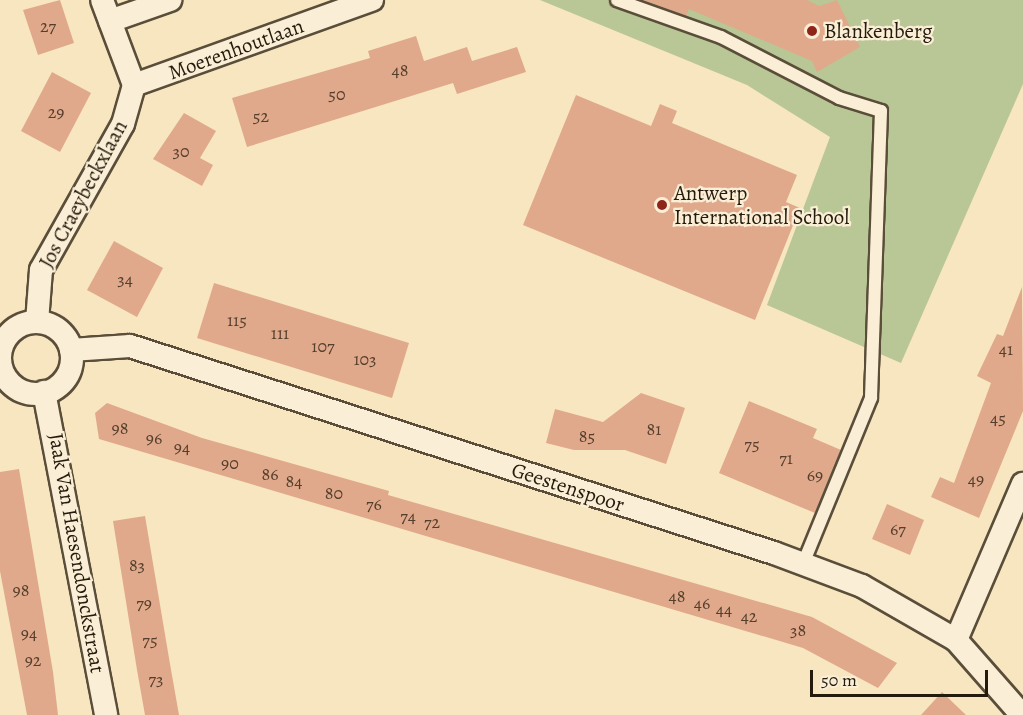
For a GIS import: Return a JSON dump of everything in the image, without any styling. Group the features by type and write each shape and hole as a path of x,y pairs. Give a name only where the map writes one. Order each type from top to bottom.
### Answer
{"street":[{"path":"134,85 106,10 170,0"},
{"name":"Moerenhoutlaan","path":"134,85 372,0"},
{"name":"Jos Craeybeckxlaan","path":"37,322 41,270 123,124 134,85"},
{"path":"37,322 59,330 71,350 70,371 44,392 22,390 3,377 1,366 5,339 37,322"},
{"name":"Geestenspoor","path":"71,350 130,346 803,564 862,586 956,640 1017,713"},
{"name":"Jaak Van Haesendonckstraat","path":"44,392 106,715"},
{"path":"956,640 1023,484"}],"lane":[{"path":"617,0 721,37 839,98 881,111 871,398 803,564"}],"green space":[{"path":"540,0 1023,0 1023,84 901,363 767,305 830,137 747,85"}],"building":[{"path":"60,0 74,43 38,55 23,10"},
{"path":"642,0 807,0 819,6 837,0 860,47 817,72 812,61 689,9 686,16"},
{"path":"416,36 424,61 467,47 472,61 517,47 526,72 457,94 453,83 247,147 232,98 370,58 368,51"},
{"path":"52,72 91,93 60,152 21,131"},
{"name":"Antwerp International School","path":"576,95 651,126 660,104 677,111 672,123 797,175 786,202 800,208 755,320 523,225"},
{"path":"184,113 216,131 200,158 213,165 202,186 153,159"},
{"path":"114,241 163,268 137,317 87,290"},
{"path":"214,283 409,343 392,398 197,338"},
{"path":"1022,287 1023,411 979,518 931,497 940,477 954,483 991,383 977,376 997,334 1003,336"},
{"path":"641,393 685,408 666,464 625,450 574,450 546,443 555,409 603,422"},
{"path":"749,401 817,429 813,438 841,450 815,513 719,473"},
{"path":"107,403 202,438 389,491 388,495 812,617 897,663 878,688 803,648 99,439 95,413"},
{"path":"19,469 58,715 27,715 0,571 0,472"},
{"path":"887,504 924,520 910,555 872,539"},
{"path":"145,516 179,715 145,715 137,670 113,521"},
{"path":"942,692 966,715 921,715"}],"place":[{"name":"Blankenberg","path":"812,31"},
{"name":"Antwerp International School","path":"662,205"}]}
